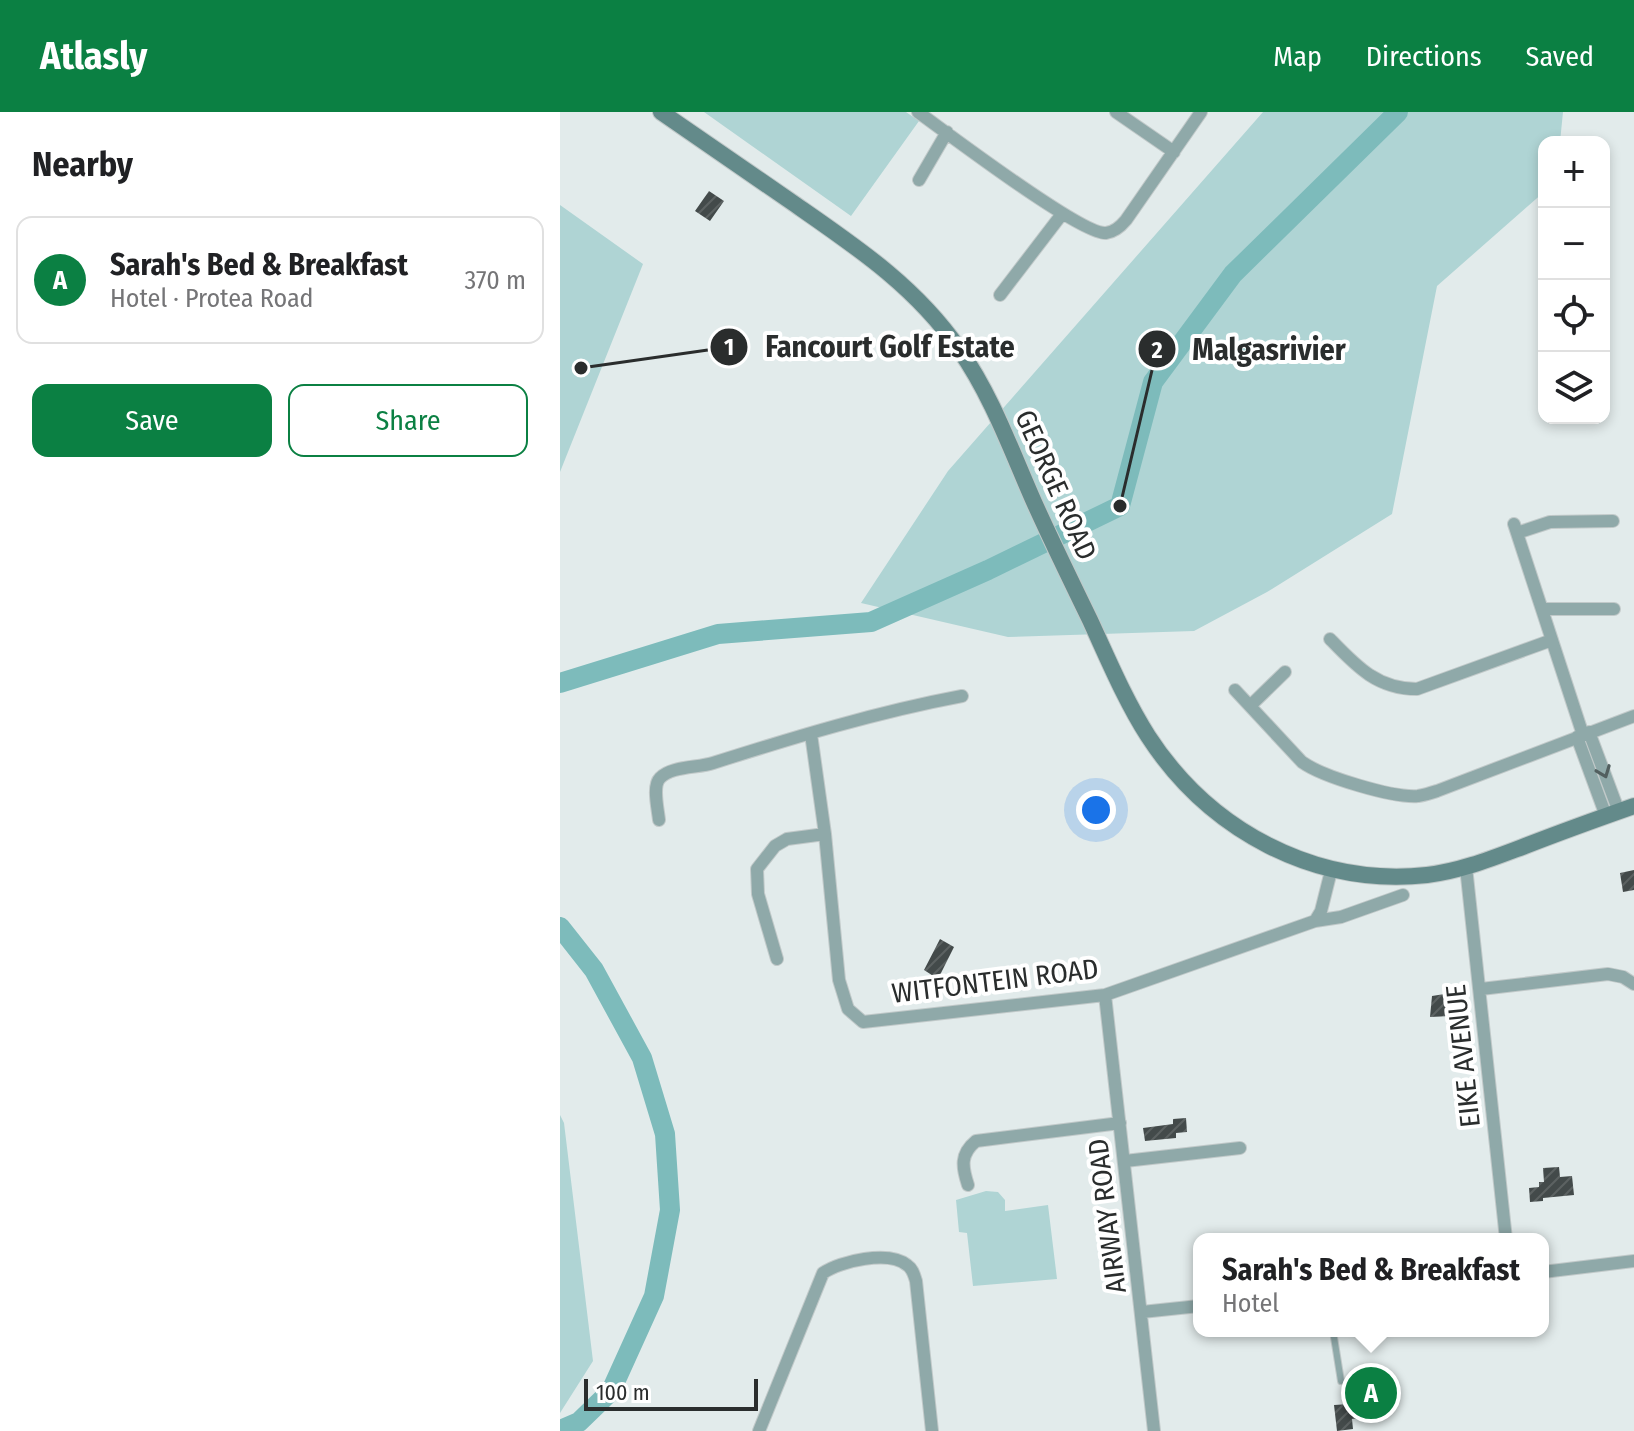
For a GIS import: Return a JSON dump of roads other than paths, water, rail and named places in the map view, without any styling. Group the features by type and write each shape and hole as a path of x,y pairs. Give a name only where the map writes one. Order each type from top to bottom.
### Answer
{"main road":[{"name":"GEORGE ROAD","path":"661,112 861,250 922,302 958,347 981,383 1123,691 1149,737 1181,778 1212,809 1246,835 1280,853 1331,871"},
{"path":"1331,871 1379,876 1426,875 1466,867 1620,811"}],"street":[{"path":"918,112 1062,214 1090,229 1106,233 1116,230 1126,220 1201,112"},
{"path":"1116,112 1174,152"},
{"path":"919,180 947,132"},
{"path":"1000,295 1062,214"},
{"path":"1613,521 1550,522 1516,528 1583,735 1620,811"},
{"path":"1542,609 1614,609"},
{"path":"1330,639 1370,677 1407,689 1417,689 1552,640"},
{"path":"1250,706 1285,672"},
{"path":"1235,690 1302,762 1315,771 1401,795 1418,796 1437,791 1634,716"},
{"path":"659,820 656,784 661,776 901,707 962,696"},
{"path":"777,959 758,894 757,869 775,846 787,839 825,834 811,734"},
{"name":"WITFONTEIN ROAD","path":"825,834 839,980 844,1001 863,1022 1105,995 1315,921 1341,917 1403,895"},
{"name":"EIKE AVENUE","path":"1466,867 1505,1233"},
{"path":"1315,921 1321,911 1331,871"},
{"path":"1481,989 1608,974 1623,977 1634,984"},
{"name":"AIRWAY ROAD","path":"1105,995 1154,1431"},
{"path":"968,1185 964,1157 968,1147 976,1141 1120,1123"},
{"path":"1125,1161 1240,1148"},
{"path":"759,1431 823,1273 843,1261 893,1258 905,1263 916,1281 932,1431"},
{"path":"1549,1271 1634,1261"},
{"path":"1142,1312 1193,1307"}],"lane":[{"path":"1334,1337 1341,1381"}],"waterway":[{"path":"560,683 718,634 871,622 1120,506 1153,382 1233,274 1398,112"},
{"path":"560,927 594,970 642,1058 665,1134 670,1210 654,1296 611,1391 579,1422 560,1430"}],"place":[{"name":"Fancourt Golf Estate","path":"581,368"},
{"name":"Malgasrivier","path":"1120,506"},
{"name":"Sarah's Bed & Breakfast","path":"1371,1393"}]}
